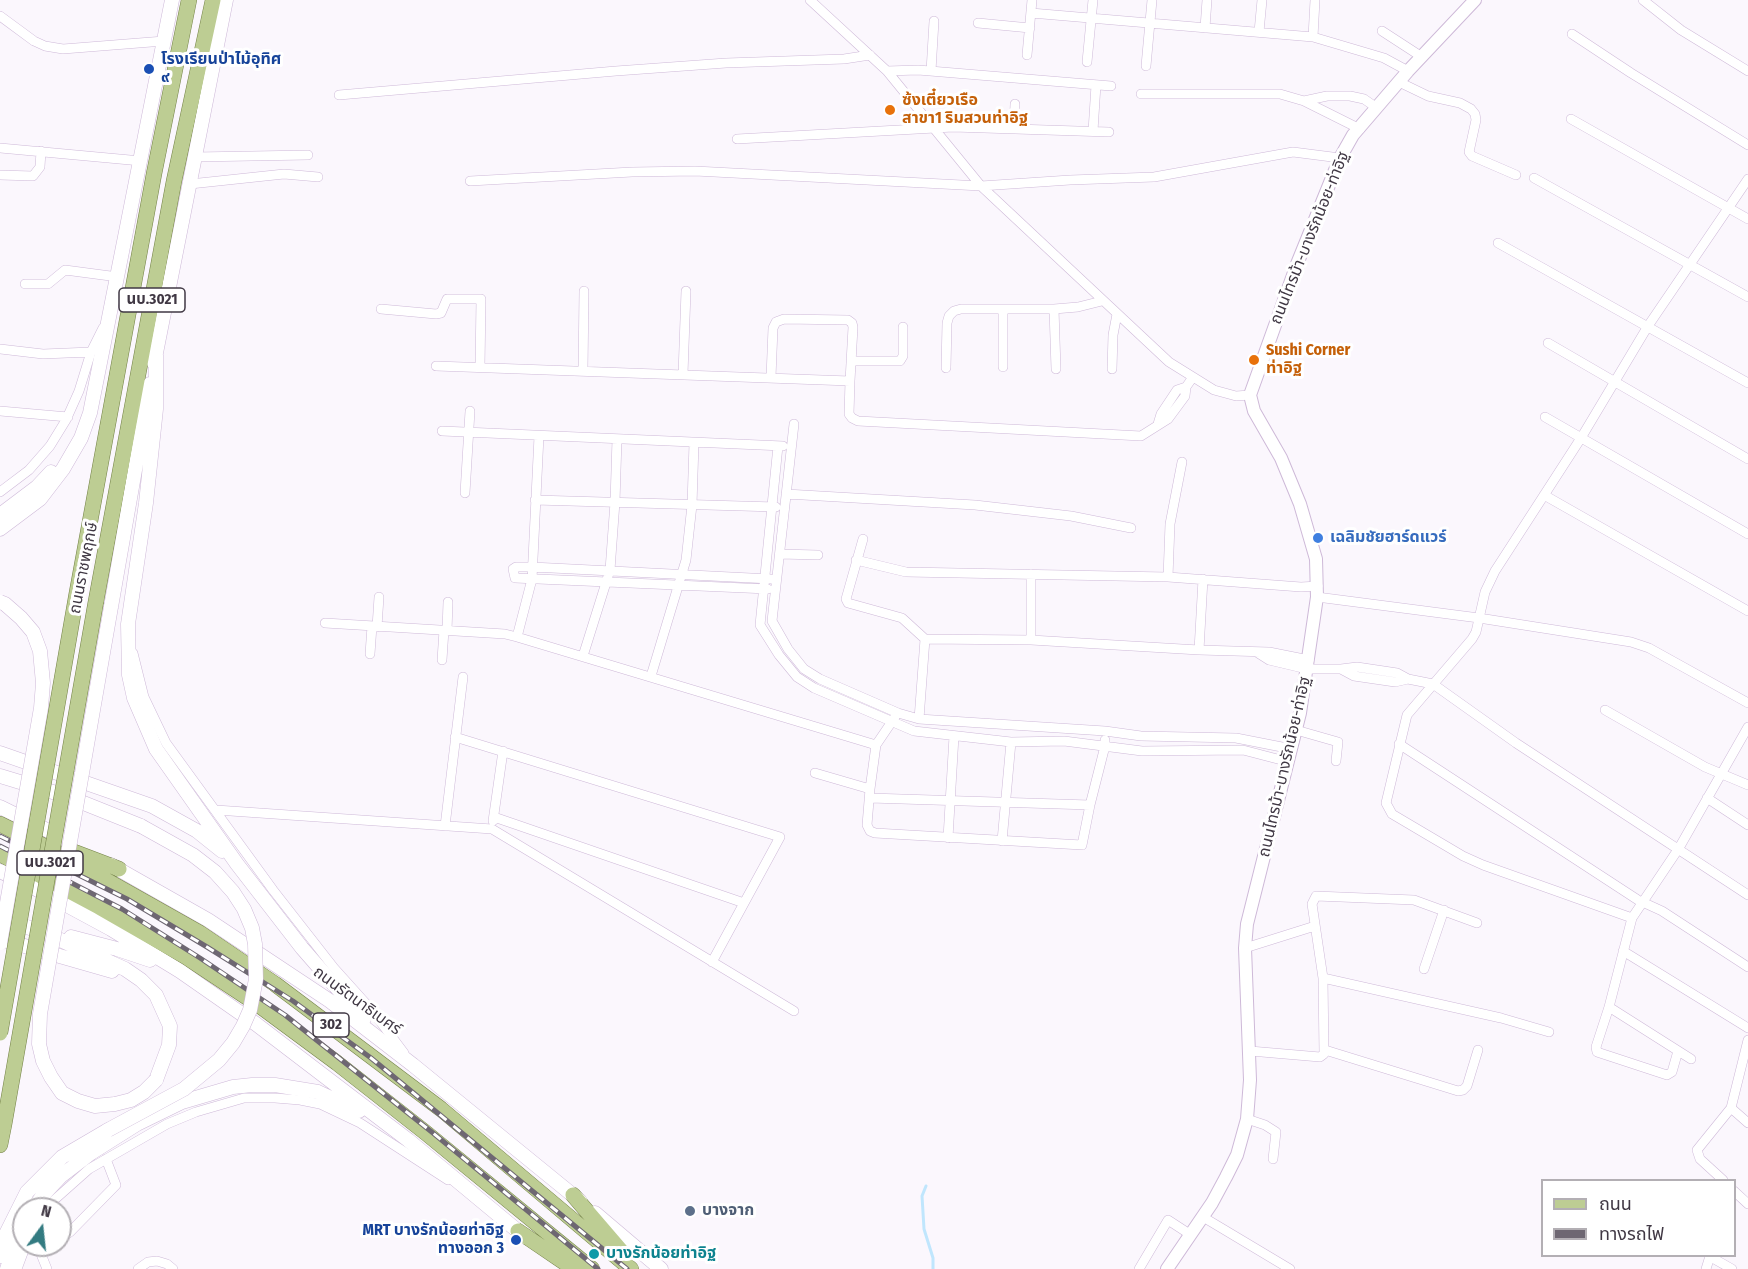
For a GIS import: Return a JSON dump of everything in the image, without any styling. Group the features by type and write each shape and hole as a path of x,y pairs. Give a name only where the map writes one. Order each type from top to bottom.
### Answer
{"main road":[{"path":"0,529 40,499 63,469 81,438 90,413 172,0"},
{"path":"180,0 182,38"},
{"name":"ถนนราชพฤกษ์","path":"0,1033 77,592 154,174 189,0"},
{"path":"5,920 45,933 125,969 141,980 156,995 170,1026 169,1045 156,1080 138,1096 116,1104 95,1106 78,1101 62,1092 43,1061 39,1044 40,1014 111,608 146,404 195,157 217,0"},
{"name":"ถนนราชพฤกษ์","path":"0,1145 96,601 174,180 217,0"},
{"path":"156,355 156,410 127,647 129,675 142,721 156,749 237,864 328,979 391,1048"},
{"path":"0,515 37,487 81,438"},
{"path":"0,602 21,618 33,632 40,651 43,683 41,708 0,941 111,971 156,995"},
{"path":"0,753 152,806 197,831 237,864"},
{"path":"0,770 141,826 193,855 215,872 233,892 252,928 256,979 250,1010 243,1026 219,1060 184,1089 62,1157 27,1192 6,1234 0,1256"},
{"path":"0,776 40,787"},
{"name":"ถนนรัตนาธิเบศร์","path":"0,807 119,869 208,920 330,1001 413,1065 661,1269"},
{"path":"1,824 119,869"},
{"name":"302","path":"1,824 67,858 200,933 275,984 441,1109 631,1269"},
{"name":"302","path":"0,854 186,957 260,1006 426,1133 592,1269"},
{"name":"302","path":"0,871 111,929 180,971 256,1024 408,1140 564,1269"},
{"path":"5,920 117,949 180,971"},
{"path":"42,1197 61,1176 91,1153 137,1124 182,1102 233,1087 252,1084 318,1092 365,1114 408,1140"},
{"path":"573,1195 637,1269"},
{"path":"518,1231 574,1269"}],"street":[{"path":"810,0 887,71 981,186 1169,362 1214,390 1227,394 1250,395"},
{"path":"1027,55 1032,0"},
{"path":"1088,62 1093,0"},
{"path":"1146,66 1152,0"},
{"path":"1205,28 1207,0"},
{"path":"1259,32 1262,0"},
{"path":"1313,38 1315,0"},
{"name":"ถนนไทรม้า-บางรักน้อย-ท่าอิฐ","path":"1167,1269 1203,1216 1237,1155 1247,1119 1250,1052 1245,948 1251,905 1296,730 1318,592 1316,559 1293,485 1281,458 1254,411 1250,395 1300,255 1340,158 1353,135 1408,71 1475,0"},
{"path":"1643,0 1681,30 1748,71"},
{"path":"1031,14 1313,38 1384,58 1408,71"},
{"path":"0,16 34,41 54,48 82,48 164,40"},
{"path":"931,71 934,21"},
{"path":"978,23 1030,28"},
{"path":"1382,31 1422,57"},
{"path":"1572,34 1631,74 1748,145"},
{"path":"339,95 616,71 870,55"},
{"path":"887,71 931,71 1112,86"},
{"path":"1399,82 1428,96 1460,103 1471,109 1476,120 1469,152 1472,156 1516,175"},
{"path":"1094,131 1095,85"},
{"path":"1141,94 1280,94 1304,100 1360,129"},
{"path":"1304,100 1327,96 1350,96 1364,99 1377,108"},
{"path":"1014,129 1015,104"},
{"path":"1571,119 1748,219"},
{"path":"736,139 933,128 1109,132"},
{"path":"0,148 141,161"},
{"path":"0,175 33,176 40,167 41,151"},
{"path":"470,181 695,171 981,186 1154,177 1293,153 1340,158"},
{"path":"195,157 308,155"},
{"path":"190,184 284,174 318,177"},
{"path":"1534,178 1748,297"},
{"path":"1632,918 1483,866 1392,814 1386,803 1407,715 1472,639 1485,592 1495,571 1581,438 1648,326 1748,179"},
{"path":"1498,243 1748,383"},
{"path":"25,284 48,284 65,270 118,277"},
{"path":"583,370 584,291"},
{"path":"683,374 686,291"},
{"path":"381,309 439,314 447,299 481,299 480,367"},
{"path":"946,368 947,323 954,311 961,309 1054,309 1102,301"},
{"path":"1054,309 1056,369"},
{"path":"0,492 29,470 50,446 68,417 91,352 111,310"},
{"path":"1003,310 1003,367"},
{"path":"1112,369 1113,335 1117,314"},
{"path":"771,377 773,328 776,322 784,319 848,320 853,327 849,414 858,421 1141,435 1168,419 1185,396 1186,387 1193,377"},
{"path":"851,361 900,361 903,356 903,327"},
{"path":"1548,344 1748,459"},
{"path":"0,349 43,354 91,352"},
{"path":"436,366 850,381"},
{"path":"0,411 68,417"},
{"path":"465,493 470,411"},
{"path":"1545,417 1748,534"},
{"path":"794,424 772,621 788,649 804,669 820,679 898,713 919,719 1105,731 1151,737 1236,738 1290,756"},
{"path":"442,431 791,447"},
{"path":"518,637 532,579 539,436"},
{"path":"583,656 610,570 617,439"},
{"path":"651,676 683,574 692,505 694,442"},
{"path":"778,446 765,589 759,616 760,625 779,655 797,677 814,688 914,731 1011,742 1064,741 1142,751 1235,750 1290,756"},
{"path":"1168,577 1170,524 1182,462"},
{"path":"786,494 975,505 1071,516 1131,528"},
{"path":"1544,495 1748,611"},
{"path":"535,500 785,508"},
{"path":"863,539 846,599 848,603 902,618 924,639 1031,640 1269,652 1308,664 1341,669 1354,676 1395,682 1408,679 1433,684 1516,743 1680,848 1748,895"},
{"path":"780,554 818,555"},
{"path":"856,560 906,572 1168,577 1301,586 1318,592 1642,645 1748,703"},
{"path":"777,579 532,567 513,569 515,578 777,590"},
{"path":"1031,574 1031,640"},
{"path":"1199,650 1203,579"},
{"path":"370,654 379,597"},
{"path":"132,600 133,654 144,697 166,743 279,898 334,968 370,1008 413,1065"},
{"path":"442,660 448,602"},
{"path":"325,623 505,634 651,676 876,746"},
{"path":"919,719 924,639"},
{"path":"445,826 463,677"},
{"path":"1605,710 1705,767 1748,785"},
{"path":"898,713 876,746 867,825 870,831 875,833 1082,845 1105,746 1105,731"},
{"path":"1678,1051 1672,1072 1667,1075 1597,1052 1596,1047 1632,918 1680,848 1748,727"},
{"path":"1296,730 1338,742 1336,761"},
{"path":"456,736 780,837 712,962"},
{"path":"948,838 954,736"},
{"path":"1002,841 1011,742"},
{"path":"1399,744 1644,903 1662,911 1748,967"},
{"path":"492,829 503,751"},
{"path":"815,773 870,793 951,801 1090,805"},
{"path":"1707,798 1748,825"},
{"path":"216,810 492,829 794,1011"},
{"path":"494,817 744,903"},
{"path":"1250,1052 1320,1057 1324,1054 1323,978 1312,901 1314,897 1320,895 1422,901 1477,923"},
{"path":"1424,969 1444,910"},
{"path":"1245,948 1316,926"},
{"path":"1623,951 1748,1028"},
{"path":"1323,978 1501,1018 1549,1032"},
{"path":"1609,1007 1690,1059"},
{"path":"1722,1179 1700,1159 1697,1150 1731,1108 1748,1040"},
{"path":"1325,1050 1458,1091 1467,1086 1478,1050"},
{"path":"58,1197 89,1169 167,1124 222,1103 244,1098 300,1100 320,1104 360,1123 478,1198"},
{"path":"1731,1108 1748,1123"},
{"path":"1247,1119 1265,1125 1276,1132 1273,1159"},
{"path":"72,1230 116,1185 106,1159"},
{"path":"1736,1193 1748,1204"},
{"path":"1203,1216 1290,1269"},
{"path":"1139,1269 1168,1220 1191,1235"},
{"path":"1712,1257 1732,1269"},
{"path":"138,1269 148,1262 157,1261 173,1269"}],"waterway":[{"path":"926,1186 922,1196 924,1229 933,1258 933,1269"}],"railway":[{"path":"0,836 127,899 293,1001 371,1058 627,1269"},
{"path":"0,846 122,909 285,1015 598,1269"}],"place":[{"name":"โรงเรียนป่าไม้อุทิศ ๙","path":"149,69"},
{"name":"ซ้งเตี๋ยวเรือ สาขา1 ริมสวนท่าอิฐ","path":"890,110"},
{"name":"Sushi Corner ท่าอิฐ","path":"1254,360"},
{"name":"เฉลิมชัยฮาร์ดแวร์","path":"1318,538"},
{"name":"บางจาก","path":"690,1211"},
{"name":"MRT บางรักน้อยท่าอิฐ ทางออก 3","path":"516,1240"},
{"name":"บางรักน้อยท่าอิฐ","path":"594,1254"}]}
